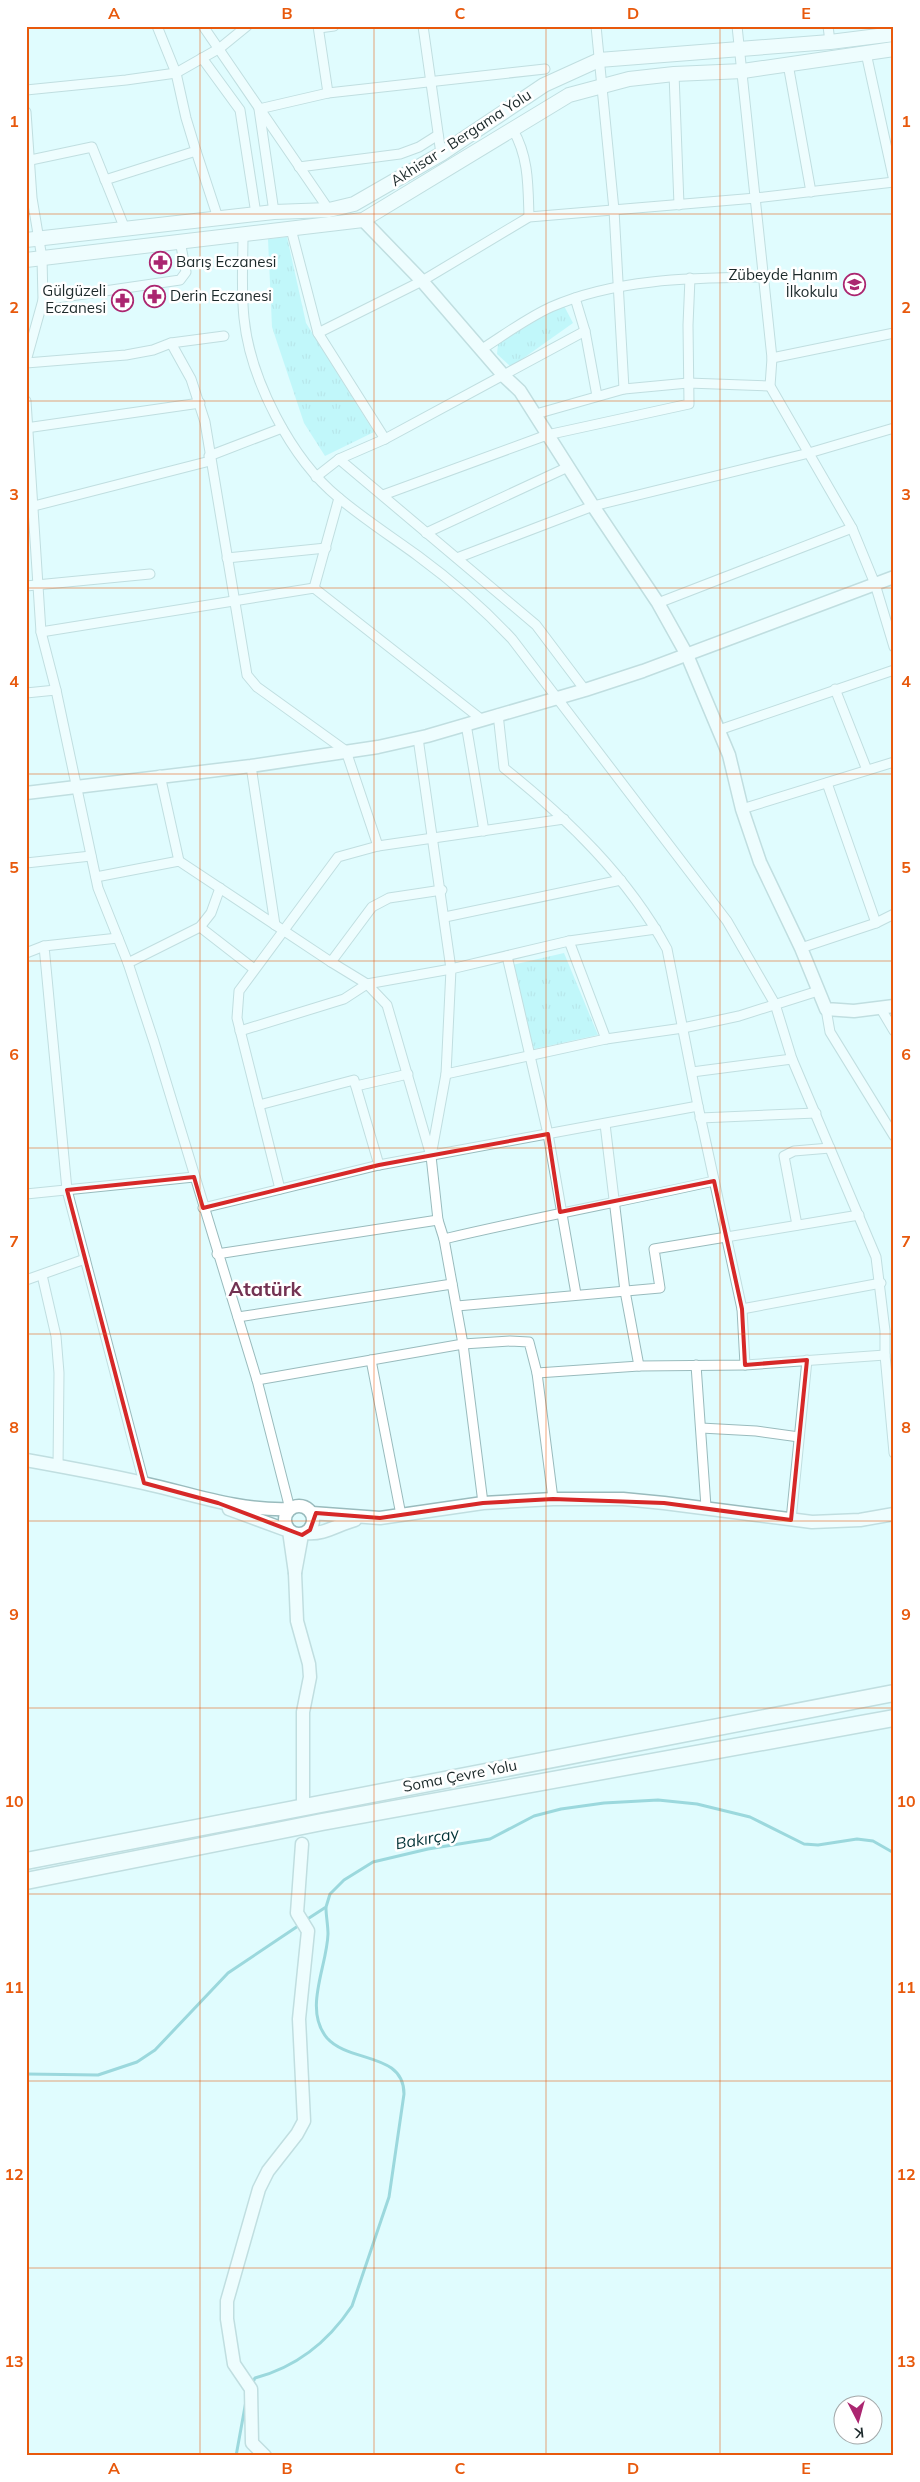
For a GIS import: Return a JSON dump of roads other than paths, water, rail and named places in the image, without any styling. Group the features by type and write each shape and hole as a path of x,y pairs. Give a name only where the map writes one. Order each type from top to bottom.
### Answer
{"highway":[{"name":"Soma Çevre Yolu","path":"26,1860 894,1693"},
{"name":"Soma Çevre Yolu","path":"26,1881 322,1822 894,1718"}],"main road":[{"name":"Akhisar - Bergama Yolu","path":"33,239 274,212 329,210 354,204 440,154 544,85 599,60 830,42 894,34"},
{"name":"Akhisar - Bergama Yolu","path":"26,260 363,220 569,95 629,78 743,71 894,49"}],"street":[{"path":"157,26 176,73 186,118 218,218"},
{"path":"203,26 220,48 259,109 329,210"},
{"path":"26,90 176,73 220,48 247,26"},
{"path":"328,93 319,27 334,26"},
{"path":"423,26 440,154"},
{"path":"596,26 614,210 624,389"},
{"path":"737,26 772,358 770,386 852,528 875,584 894,648"},
{"path":"828,26 830,42"},
{"path":"318,334 422,281 529,217 756,198 894,181 892,159 866,53"},
{"path":"202,58 240,110 256,214"},
{"path":"788,64 811,192"},
{"path":"259,109 328,93 545,69"},
{"path":"674,74 680,205"},
{"path":"259,109 274,212"},
{"path":"26,112 33,239 42,258 43,300 26,362 126,355 152,350 171,343 224,336"},
{"path":"513,130 521,143 526,164 529,217"},
{"path":"300,167 400,154 419,147 438,135"},
{"path":"28,161 92,147 125,229"},
{"path":"105,180 196,151"},
{"path":"363,220 422,281 504,376 520,391 593,506 658,603 687,655 719,730 729,755 742,809 760,862 801,948 826,1010 830,1032 894,1136"},
{"path":"292,229 318,334 385,439"},
{"path":"243,234 243,294 250,348 282,428 316,477 339,498 420,558 487,612 512,639 728,921 775,1004 792,1059 876,1257 881,1283 885,1355 894,1453"},
{"path":"43,300 180,280 186,272 180,241"},
{"path":"482,349 548,308 574,298 619,287 690,278 764,277"},
{"path":"383,495 547,435 689,404 690,278"},
{"path":"574,298 585,330 597,396"},
{"path":"316,477 339,458 385,439 504,376 585,330"},
{"path":"772,358 894,333"},
{"path":"171,343 191,379 200,403 247,675 257,687 346,751 378,846"},
{"path":"536,414 624,389 688,383 770,386"},
{"path":"26,401 29,507 41,632 56,690 75,786 96,877 128,963 238,1317 257,1380 290,1509 284,1522 289,1530 295,1573 298,1628 310,1664 310,1677 304,1705 303,1800"},
{"path":"28,428 200,403"},
{"path":"29,507 210,458 282,428"},
{"path":"457,558 593,506 809,453 894,428"},
{"path":"339,458 536,626 585,690"},
{"path":"426,533 568,467"},
{"path":"314,588 339,498"},
{"path":"658,603 852,528"},
{"path":"227,558 326,548"},
{"path":"26,586 150,574"},
{"path":"26,793 160,775 251,766 418,738 585,690 687,655 894,577"},
{"path":"41,632 314,588 481,719"},
{"path":"719,730 894,670"},
{"path":"835,689 867,770"},
{"path":"26,694 56,690"},
{"path":"498,714 504,768 547,802 621,880 656,929 667,949 700,1118 742,1309 745,1365"},
{"path":"466,724 484,831"},
{"path":"418,738 442,890 451,969 446,1074 431,1156"},
{"path":"742,809 894,762"},
{"path":"251,766 275,925"},
{"path":"160,775 178,861"},
{"path":"827,783 876,923"},
{"path":"280,1189 237,1018 239,991 338,857 378,846 564,819"},
{"path":"26,863 91,856"},
{"path":"96,877 178,861 331,962 368,984 387,1005 431,1156 438,1220 444,1239 463,1344 483,1503"},
{"path":"445,917 621,880"},
{"path":"128,963 200,928 211,912 220,888"},
{"path":"331,962 372,907 389,898 442,890"},
{"path":"801,948 876,923 894,914"},
{"path":"200,928 254,969"},
{"path":"240,1031 344,999 368,984 451,969 569,941 656,929"},
{"path":"26,953 44,946 118,938"},
{"path":"569,941 606,1039"},
{"path":"44,946 67,1190 144,1483"},
{"path":"507,956 548,1134 560,1212 576,1294"},
{"path":"446,1074 606,1039 683,1028 739,1016 818,991"},
{"path":"826,1010 854,1012 894,1006"},
{"path":"881,1009 894,1031"},
{"path":"692,1072 792,1059"},
{"path":"356,1086 408,1074"},
{"path":"259,1105 354,1080 379,1166"},
{"path":"203,1208 379,1166 698,1106"},
{"path":"700,1118 816,1113"},
{"path":"605,1124 625,1292 639,1366"},
{"path":"797,1225 784,1156 794,1151 830,1148"},
{"path":"26,1194 194,1178"},
{"path":"444,1239 560,1212 615,1203 714,1181"},
{"path":"457,1306 660,1288 654,1249 859,1215"},
{"path":"217,1254 438,1220"},
{"path":"26,1280 86,1259"},
{"path":"42,1275 56,1336 59,1373 58,1466"},
{"path":"742,1309 881,1283"},
{"path":"238,1317 452,1284"},
{"path":"257,1380 463,1344 510,1341 530,1342 537,1373 553,1499"},
{"path":"537,1373 639,1366 745,1365 885,1355"},
{"path":"371,1360 400,1515"},
{"path":"791,1520 807,1360"},
{"path":"696,1366 706,1507"},
{"path":"700,1428 756,1431 799,1437"},
{"path":"26,1460 144,1483 218,1503 269,1510 304,1506 312,1513 362,1518 400,1515 483,1503 553,1499 623,1499 706,1507 812,1522 860,1520 894,1514"},
{"path":"218,1503 232,1511 304,1534 325,1532 338,1525 362,1518"},
{"path":"295,1573 304,1534 314,1522 312,1513"},
{"path":"265,2456 252,2443 251,2389 234,2364 227,2319 227,2301 259,2189 268,2171 298,2134 304,2120 299,2019 308,1931 297,1913 302,1844"}],"waterway":[{"name":"Bakırçay","path":"306,1920 326,1907 330,1894 344,1880 373,1862 428,1849 490,1839 534,1816 561,1809 604,1803 658,1800 697,1804 750,1817 804,1844 818,1845 857,1839 873,1841 894,1853"},
{"path":"252,2384 255,2378 298,2360 322,2342 343,2319 352,2306 389,2197 404,2094 402,2081 395,2071 385,2064 337,2046 327,2038 320,2027 317,2001 327,1947 326,1908"},
{"name":"Bakırçay","path":"26,2074 98,2075 137,2062 155,2050 228,1973 301,1924"},
{"path":"236,2456 246,2401"}],"place":[{"name":"Barış Eczanesi","path":"160,262"},
{"name":"Zübeyde Hanım İlkokulu","path":"854,284"},
{"name":"Derin Eczanesi","path":"154,296"},
{"name":"Gülgüzeli Eczanesi","path":"122,300"}],"district":[{"name":"Atatürk","path":"265,1289"}]}
